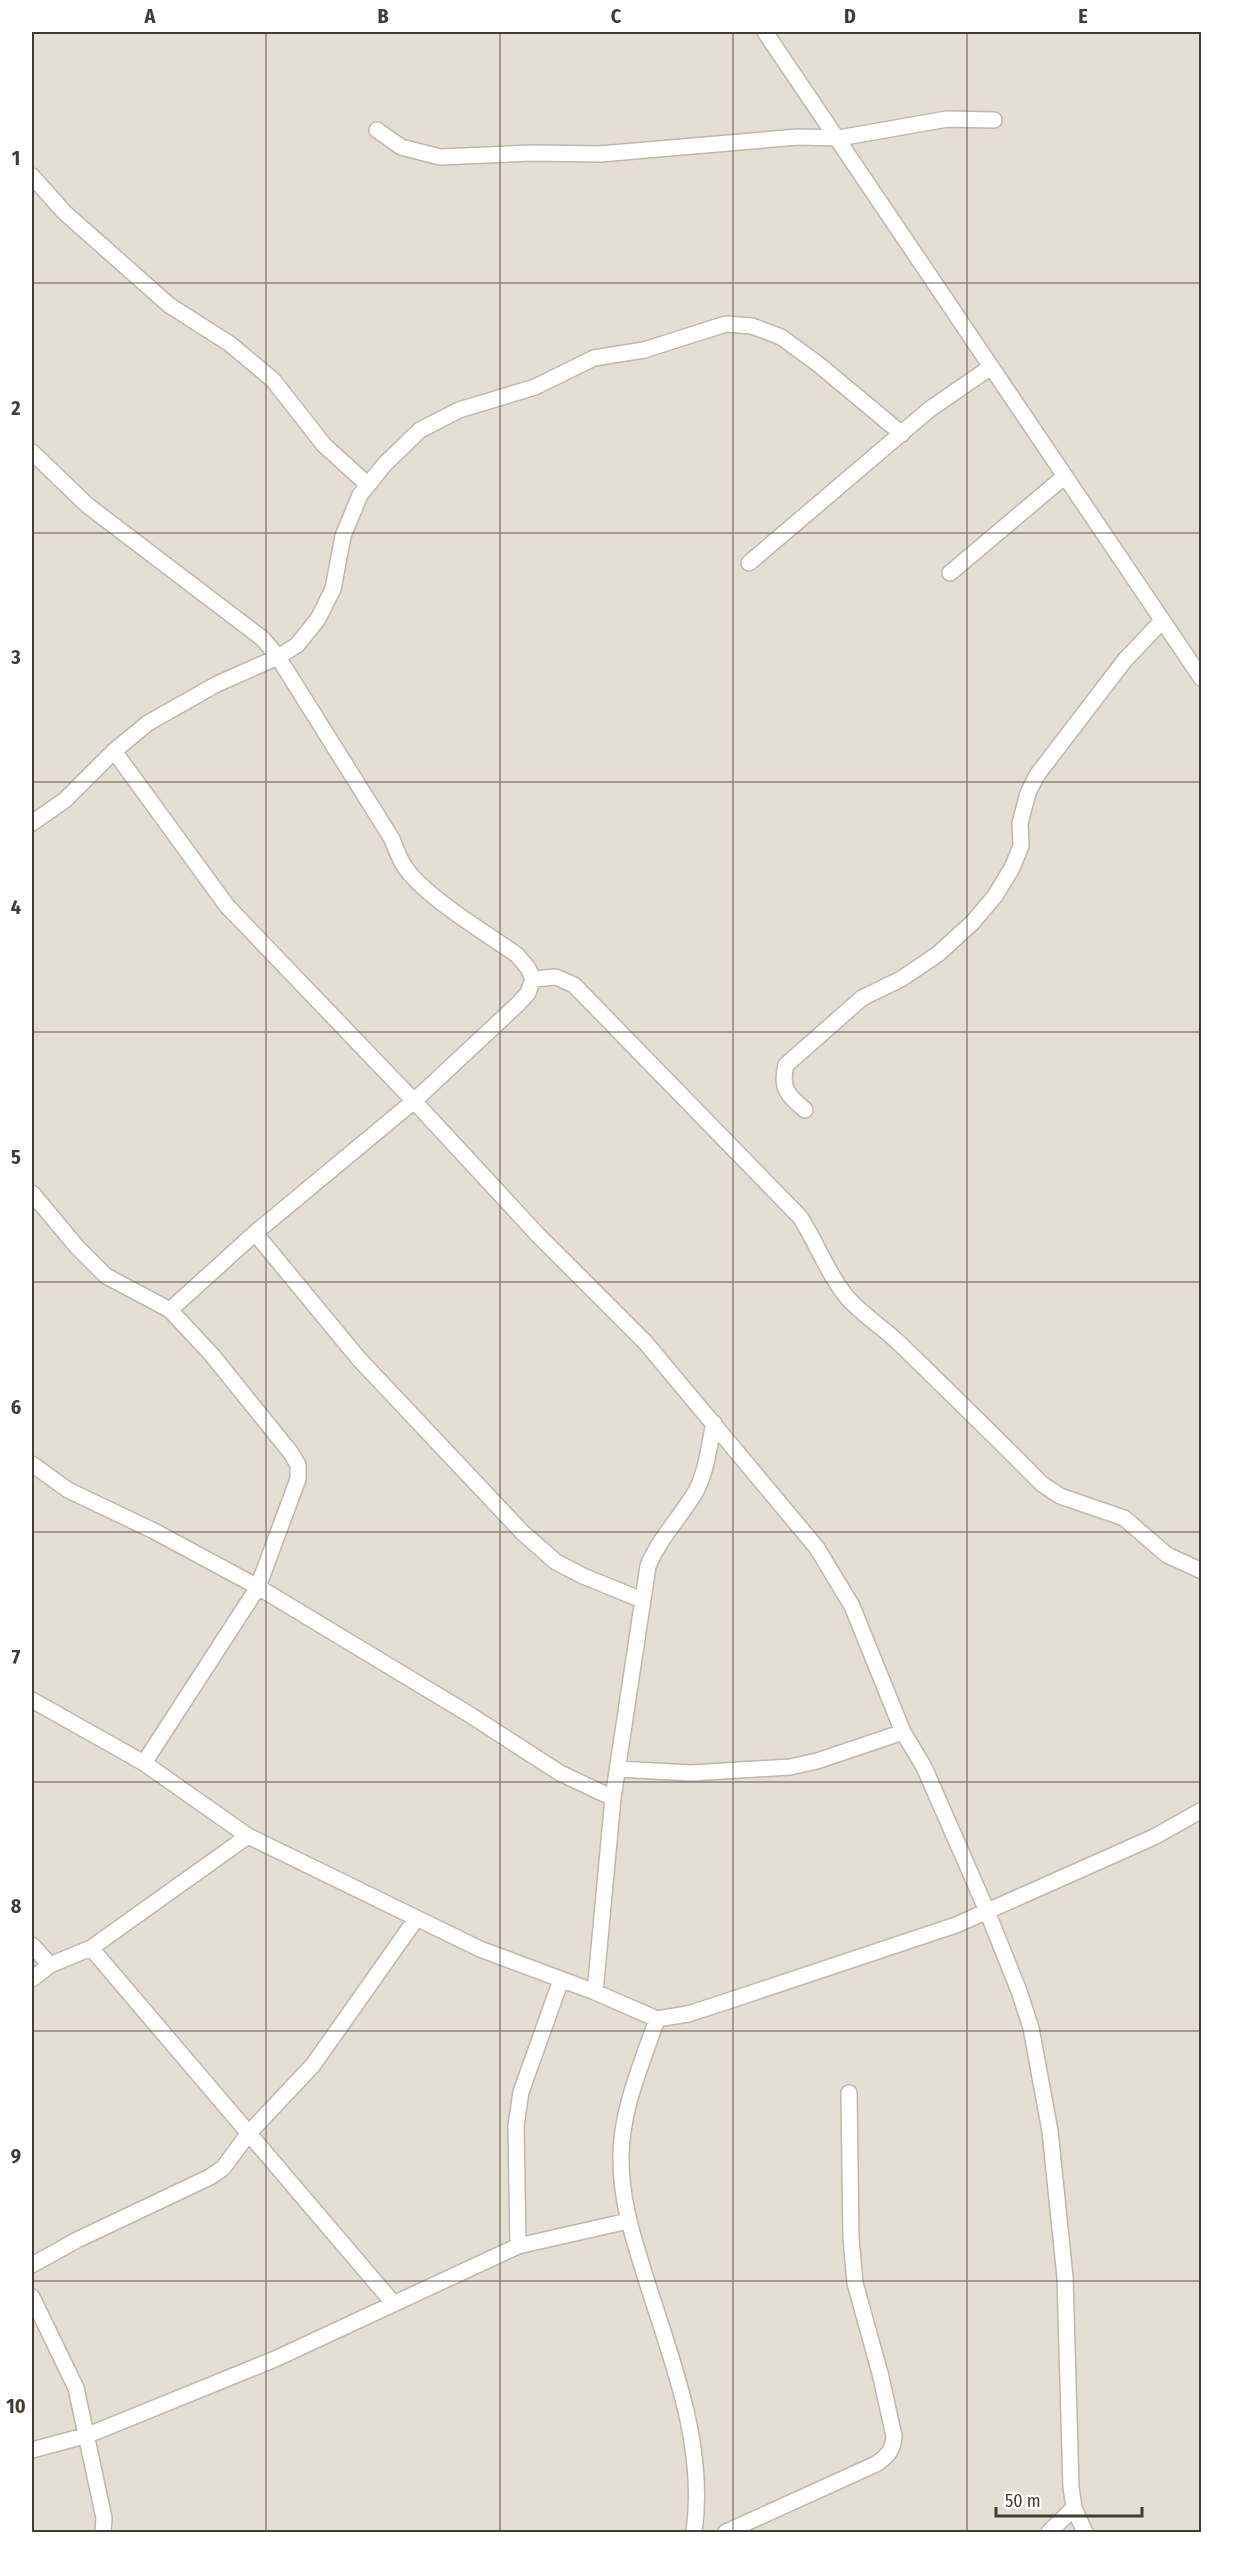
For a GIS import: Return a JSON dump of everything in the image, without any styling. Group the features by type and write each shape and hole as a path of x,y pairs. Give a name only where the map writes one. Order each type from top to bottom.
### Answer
{"street":[{"path":"765,32 1202,679"},
{"path":"377,130 401,147 440,157 600,153 798,137 838,138 947,119 994,120"},
{"path":"32,176 64,212 169,305 230,344 273,380 324,445 368,484"},
{"path":"32,823 65,800 114,751 148,723 217,684 278,657 297,645 318,619 333,589 343,536 360,495 384,465 420,430 459,410 535,387 594,358 644,350 726,324 752,326 781,337 818,364 902,434"},
{"path":"749,563 930,409 991,367"},
{"path":"32,452 87,505 263,639 278,657 392,839 400,860 411,875 424,888 517,955 528,968 533,979 528,993 519,1003 414,1101 255,1233 170,1310"},
{"path":"950,573 1065,477"},
{"path":"805,1110 789,1096 782,1079 786,1065 862,998 902,979 938,954 972,923 995,896 1012,868 1021,846 1020,823 1028,793 1037,774 1125,660 1162,621"},
{"path":"114,751 227,906 414,1101 537,1234 645,1342 817,1548 852,1606 903,1732 924,1767 987,1911 1031,2028 1050,2131 1065,2277 1071,2487 1074,2508 1085,2532"},
{"path":"533,979 556,977 574,985 800,1217 814,1239 832,1277 846,1296 864,1315 894,1338 1042,1484 1070,1501 1124,1518 1167,1555 1202,1571"},
{"path":"32,1193 77,1247 106,1276 170,1310 212,1355 291,1453 298,1465 298,1479 258,1587 144,1763"},
{"path":"255,1233 359,1359 523,1533 556,1562 583,1576 642,1600"},
{"path":"595,1992 613,1798 648,1566 656,1546 696,1490 706,1465 714,1423"},
{"path":"32,1464 68,1490 154,1531 258,1587 467,1713 560,1773 613,1798"},
{"path":"32,1700 144,1763 248,1836 480,1950 595,1992 657,2019 688,2014 956,1925 1154,1837 1202,1810"},
{"path":"618,1769 691,1773 790,1767 817,1761 903,1732"},
{"path":"32,1978 50,1965 91,1948 248,1836"},
{"path":"32,2265 77,2240 210,2177 223,2168 249,2133 313,2065 416,1919"},
{"path":"32,1945 50,1965"},
{"path":"91,1948 394,2304"},
{"path":"518,2246 516,2126 521,2092 561,1980"},
{"path":"657,2019 625,2121 621,2157 622,2188 628,2221 686,2410 694,2446 698,2507 694,2532"},
{"path":"726,2532 876,2464 890,2453 893,2446 894,2436 880,2373 855,2283 851,2238 849,2093"},
{"path":"32,2450 88,2435 275,2359 518,2246 628,2221"},
{"path":"32,2297 76,2388 88,2435 104,2518 103,2532"},
{"path":"1049,2532 1074,2508"}],"shaded area":[{"path":"32,32 1201,32 1201,2532 32,2532"}]}
